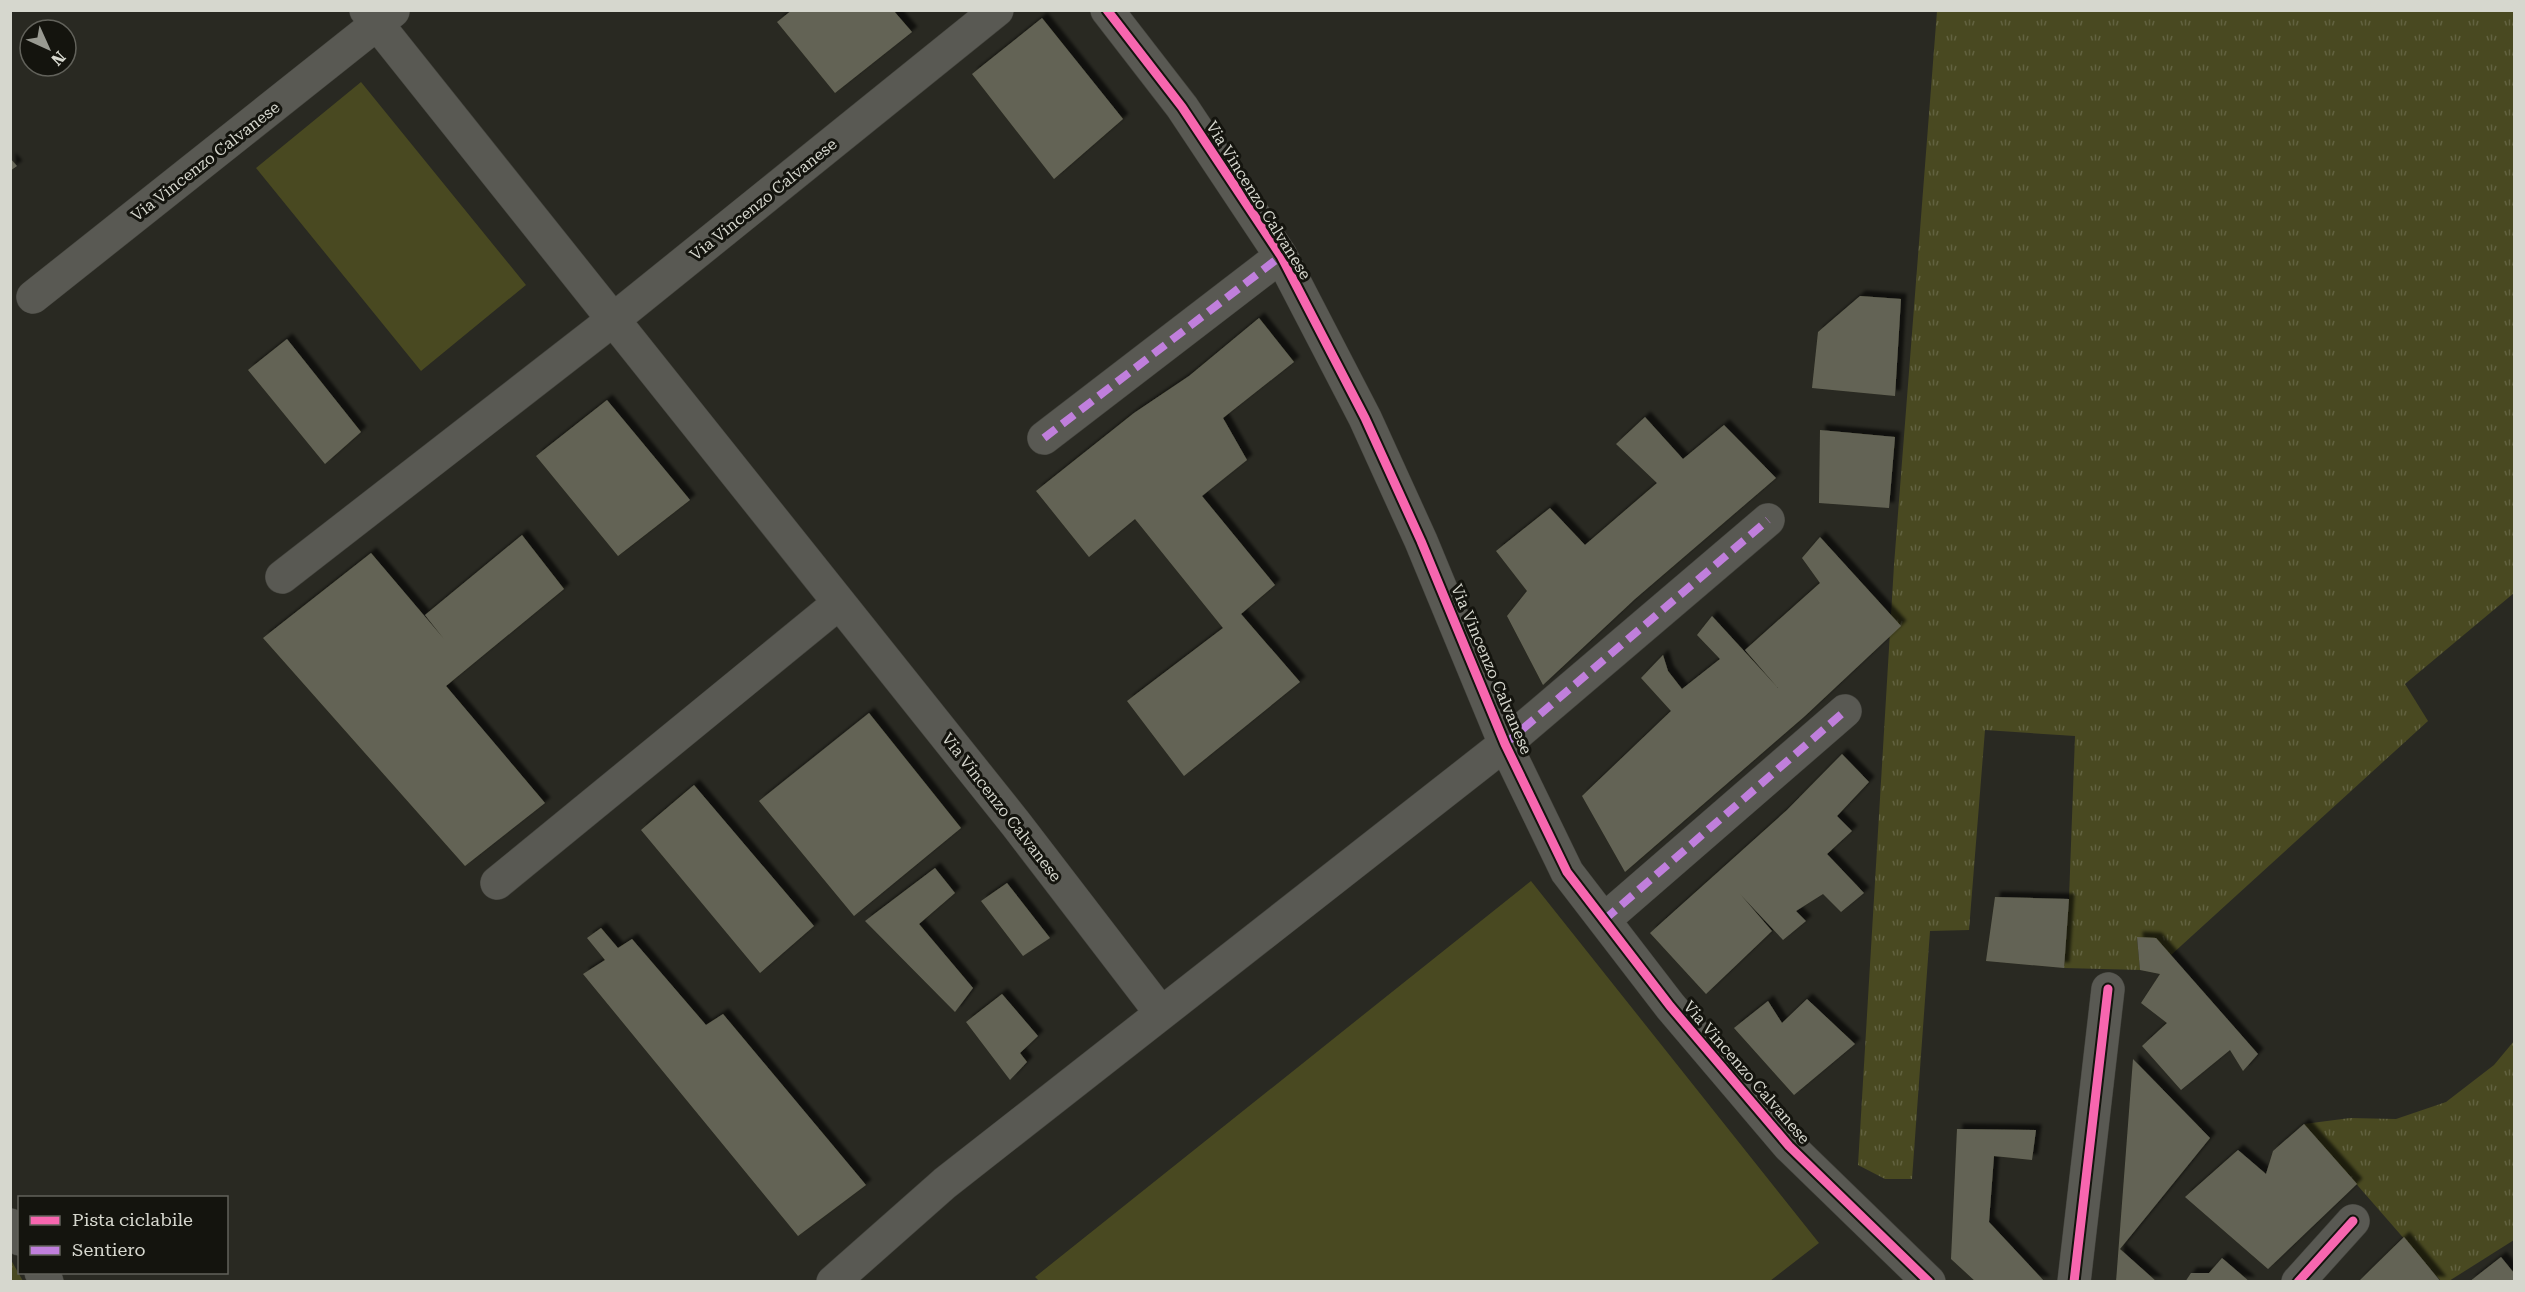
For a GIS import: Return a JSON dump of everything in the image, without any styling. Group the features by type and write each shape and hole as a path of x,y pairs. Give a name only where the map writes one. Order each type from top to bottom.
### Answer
{"street":[{"name":"Via Vincenzo Calvanese","path":"282,577 614,319 997,10"},
{"name":"Via Vincenzo Calvanese","path":"1107,10 1182,106 1281,256 1375,439 1421,541 1506,744 1567,872 1670,1006 1789,1146 1929,1281"},
{"name":"Via Vincenzo Calvanese","path":"33,297 379,15 614,319 1016,824 1161,1013"},
{"path":"1044,438 1281,256"},
{"name":"Via Vincenzo Calvanese","path":"832,1281 945,1183 1506,744 1768,520"},
{"path":"497,883 839,603"},
{"path":"1604,920 1845,711"},
{"path":"2074,1281 2108,989"},
{"path":"2298,1281 2353,1221"}],"green space":[{"path":"1937,11 2514,11 2514,593 2405,684 2428,721 2171,955 2156,939 2137,938 2140,970 2064,968 2075,736 1985,730 1969,930 1930,931 1912,1179 1885,1179 1858,1165 1894,565"},
{"path":"361,82 526,285 421,371 256,168"},
{"path":"1531,881 1819,1243 1770,1281 1039,1281 1035,1277"},
{"path":"2514,1041 2514,1240 2449,1281 2441,1281 2304,1124 2350,1118 2396,1119 2446,1102 2494,1065"},
{"path":"11,1260 23,1281 11,1281"}],"building":[{"path":"792,10 893,10 912,32 835,93 777,22"},
{"path":"1042,18 1123,119 1054,179 972,74"},
{"path":"10,158 17,166 10,171"},
{"path":"1860,296 1901,299 1895,396 1812,388 1818,332"},
{"path":"1259,318 1294,362 1223,418 1247,460 1202,496 1275,585 1241,614 1300,682 1184,776 1127,701 1223,628 1135,519 1089,557 1036,491 1134,413 1189,376"},
{"path":"287,339 361,432 325,464 248,370"},
{"path":"607,400 690,500 618,556 536,456"},
{"path":"1645,417 1683,459 1724,425 1776,478 1635,599 1543,685 1507,616 1527,591 1496,551 1550,508 1585,545 1657,483 1616,444"},
{"path":"1820,430 1895,437 1889,508 1819,503"},
{"path":"522,535 564,589 446,686 545,803 465,866 263,638 371,553 444,639 425,615"},
{"path":"1820,537 1901,626 1805,716 1625,872 1582,796 1671,711 1641,678 1663,655 1668,671 1682,689 1720,659 1697,635 1712,616 1778,688 1745,650 1820,583 1802,558"},
{"path":"869,713 961,828 854,916 759,801"},
{"path":"1842,754 1869,782 1837,816 1852,831 1827,854 1864,893 1841,912 1823,894 1796,911 1806,921 1783,940 1740,894 1772,931 1706,994 1650,933 1787,810"},
{"path":"694,785 814,926 760,973 641,830"},
{"path":"935,868 955,893 919,924 973,988 955,1012 865,921"},
{"path":"1007,883 1050,938 1023,956 981,901"},
{"path":"1995,897 2069,899 2064,968 1986,961"},
{"path":"601,928 618,948 632,939 706,1025 723,1014 866,1185 798,1236 583,974 605,960 587,938"},
{"path":"2137,937 2156,938 2258,1054 2243,1071 2230,1050 2181,1090 2142,1046 2167,1023 2141,1003 2160,974 2140,970"},
{"path":"1002,994 1038,1036 1020,1053 1027,1062 1010,1080 966,1022"},
{"path":"1807,999 1855,1044 1794,1095 1734,1028 1768,1001 1782,1023"},
{"path":"2133,1059 2210,1138 2120,1249 2157,1282 2116,1282"},
{"path":"2304,1124 2357,1184 2268,1269 2185,1197 2238,1150 2266,1174 2273,1151"},
{"path":"1957,1129 2036,1130 2032,1160 1994,1156 1989,1222 2045,1282 1976,1282 1951,1259"},
{"path":"2404,1237 2441,1282 2358,1282"},
{"path":"2501,1257 2514,1273 2514,1282 2469,1282"},
{"path":"2222,1258 2250,1282 2185,1282 2191,1273 2209,1273"}],"marked path":[{"path":"1044,438 1281,256"},
{"path":"1505,744 1768,520"},
{"path":"1604,920 1845,711"}],"cycle path":[{"path":"1107,10 1182,107 1281,256 1365,418 1421,541 1505,744 1567,872 1670,1006 1789,1146 1929,1282"},
{"path":"2074,1282 2108,989"},
{"path":"2298,1282 2353,1221"}]}
